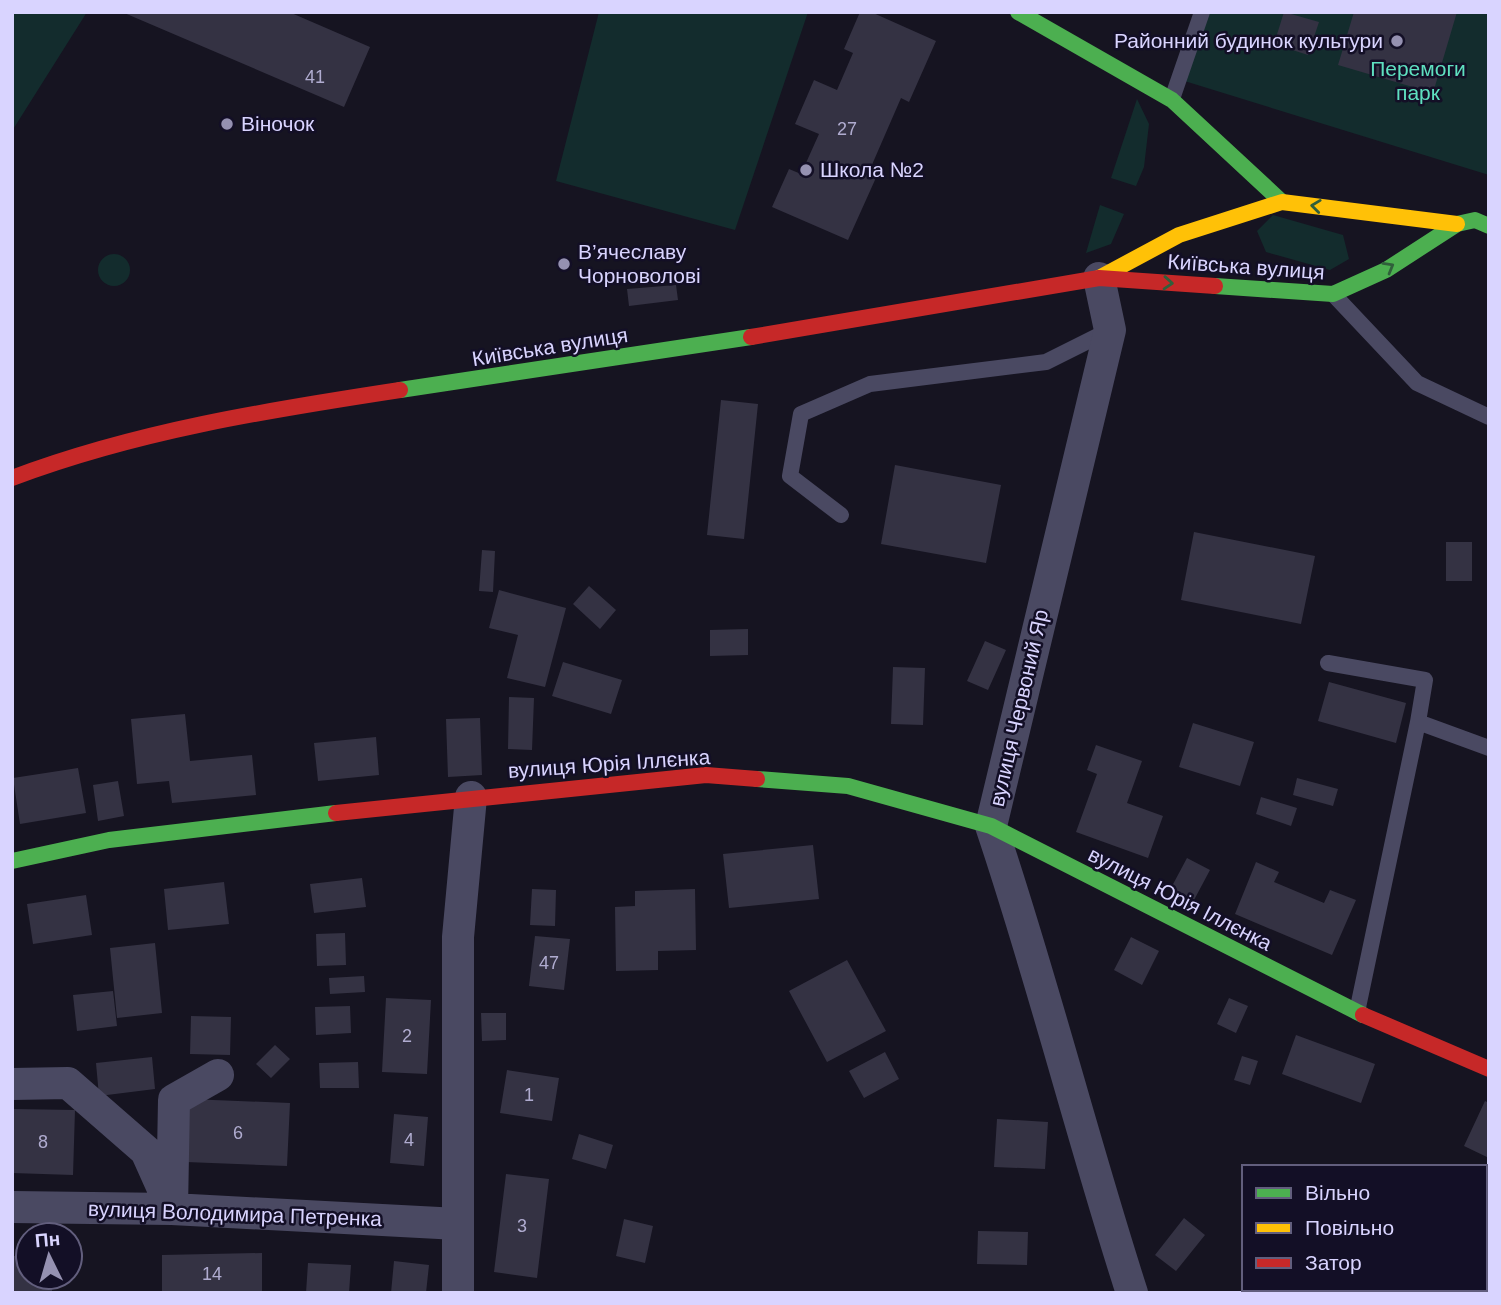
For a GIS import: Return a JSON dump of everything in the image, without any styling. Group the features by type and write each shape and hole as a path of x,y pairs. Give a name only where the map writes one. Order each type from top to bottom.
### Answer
{"main road":[{"path":"1018,12 1172,100 1282,202 1457,224 1475,220 1489,226"},
{"name":"Київська вулиця","path":"1099,278 1179,235 1282,202"},
{"name":"Київська вулиця","path":"12,478 57,461 253,412 742,339 1099,278 1333,294 1386,270 1457,224"},
{"name":"вулиця Юрія Іллєнка","path":"12,862 110,840 471,797 706,775 848,786 991,826 1357,1012 1489,1069"}],"street":[{"name":"вулиця Червоний Яр","path":"1099,278 1110,330 991,826 1017,905 1095,1179 1132,1293"},
{"path":"458,1293 458,937 471,797"},
{"path":"172,1209 174,1100 218,1074"},
{"path":"12,1084 68,1083 146,1151 172,1209"},
{"name":"вулиця Володимира Петренка","path":"12,1207 172,1209 458,1224"}],"lane":[{"path":"1172,100 1202,12"},
{"path":"1333,294 1417,383 1489,417"},
{"path":"841,515 790,476 801,415 870,384 1046,362 1110,330"},
{"path":"1328,663 1425,680 1357,1012"},
{"path":"1418,722 1489,748"}],"green space":[{"path":"12,12 87,12 12,131"},
{"path":"599,12 808,12 735,230 556,181"},
{"name":"Перемоги парк","path":"1202,12 1489,12 1489,175 1178,79"},
{"path":"1137,99 1149,124 1144,167 1136,186 1111,178"},
{"path":"1100,205 1124,214 1111,244 1086,253"},
{"path":"1273,215 1343,235 1349,259 1330,270 1266,252 1257,231"},
{"path":"114,254 126,258 130,270 126,282 114,286 102,282 98,270 102,258"}],"building":[{"path":"122,12 289,12 370,47 344,107"},
{"path":"860,12 871,12 936,41 909,102 901,98 871,167 879,171 848,240 772,207 789,169 801,174 819,134 795,124 814,80 837,90 853,53 844,49"},
{"path":"1284,12 1319,22 1308,55 1274,44"},
{"name":"Районний будинок культури","path":"1354,12 1457,12 1433,93 1338,65"},
{"path":"676,285 678,300 629,306 627,289"},
{"path":"721,400 758,404 744,539 707,535"},
{"path":"895,465 1001,485 986,563 881,544"},
{"path":"1194,532 1315,556 1301,624 1181,600"},
{"path":"1446,542 1472,542 1472,581 1446,581"},
{"path":"482,550 495,551 493,592 479,591"},
{"path":"589,586 616,610 600,629 573,604"},
{"path":"499,590 566,608 545,687 507,678 518,635 489,628"},
{"path":"748,629 748,655 710,656 710,630"},
{"path":"985,641 1006,650 988,690 967,681"},
{"path":"563,662 622,680 611,714 552,696"},
{"path":"893,667 925,668 923,725 891,724"},
{"path":"1329,682 1406,703 1396,743 1318,721"},
{"path":"509,697 534,698 532,750 508,749"},
{"path":"185,714 190,761 252,755 256,795 172,803 169,781 137,784 131,719"},
{"path":"480,718 482,775 448,777 446,719"},
{"path":"1193,723 1254,742 1240,786 1179,767"},
{"path":"376,737 379,775 318,781 314,743"},
{"path":"1096,745 1142,761 1127,803 1163,816 1148,858 1076,832 1097,774 1087,770"},
{"path":"78,768 86,813 20,824 13,778"},
{"path":"1297,778 1338,789 1333,806 1293,795"},
{"path":"118,781 124,816 98,821 93,785"},
{"path":"1261,797 1297,808 1291,826 1256,814"},
{"path":"813,845 819,899 729,908 723,854"},
{"path":"1187,858 1210,870 1194,900 1171,888"},
{"path":"1256,862 1279,872 1274,882 1324,903 1330,890 1356,900 1332,955 1235,914"},
{"path":"362,878 366,907 314,913 310,884"},
{"path":"224,882 229,924 168,930 164,889"},
{"path":"532,889 556,890 555,926 530,925"},
{"path":"695,889 696,950 658,951 658,970 616,971 615,907 635,906 635,891"},
{"path":"86,895 92,935 33,944 27,904"},
{"path":"345,933 346,965 317,966 316,934"},
{"path":"535,936 570,939 564,990 529,986"},
{"path":"1131,937 1159,951 1142,985 1114,970"},
{"path":"155,943 162,1013 117,1018 110,948"},
{"path":"847,960 886,1031 827,1062 789,991"},
{"path":"364,976 365,992 330,994 329,978"},
{"path":"113,991 117,1026 77,1031 73,995"},
{"path":"386,998 431,1000 427,1074 382,1072"},
{"path":"1229,998 1248,1006 1236,1033 1217,1024"},
{"path":"350,1006 351,1033 316,1035 315,1007"},
{"path":"481,1013 506,1013 506,1040 482,1041"},
{"path":"191,1016 231,1017 230,1055 190,1054"},
{"path":"1296,1035 1375,1064 1361,1103 1282,1074"},
{"path":"275,1045 290,1059 271,1078 256,1064"},
{"path":"885,1052 899,1079 864,1098 849,1071"},
{"path":"1242,1056 1258,1061 1250,1085 1234,1080"},
{"path":"152,1057 155,1089 99,1096 96,1063"},
{"path":"358,1062 359,1088 320,1088 319,1063"},
{"path":"507,1070 559,1078 552,1121 500,1113"},
{"path":"189,1099 290,1103 287,1166 186,1162"},
{"path":"1485,1101 1489,1103 1489,1158 1464,1146"},
{"path":"12,1109 75,1110 73,1175 12,1173"},
{"path":"394,1114 428,1117 424,1166 390,1163"},
{"path":"997,1119 1048,1122 1045,1169 994,1167"},
{"path":"579,1134 613,1145 606,1169 572,1159"},
{"path":"506,1174 549,1179 537,1278 494,1272"},
{"path":"1184,1218 1205,1235 1176,1271 1155,1255"},
{"path":"624,1219 653,1226 645,1263 616,1256"},
{"path":"978,1231 1028,1232 1027,1265 977,1264"},
{"path":"262,1253 262,1293 162,1293 162,1255"},
{"path":"12,1256 14,1291 52,1291 52,1293 12,1293"},
{"path":"394,1261 429,1265 426,1293 391,1293"},
{"path":"308,1263 351,1265 349,1293 306,1293"},
{"path":"1462,1291 1465,1293 1436,1293"}],"traffic: fast":[{"path":"1018,12 1172,100 1282,202"},
{"path":"1215,286 1333,294 1386,270 1457,224 1475,220 1489,226"},
{"path":"400,390 751,337"},
{"path":"757,779 848,786 991,826 1363,1015"},
{"path":"12,861 109,840 336,813"}],"traffic: slow":[{"path":"1099,278 1179,235 1282,202 1457,224"}],"traffic: jam":[{"path":"751,337 1099,278 1215,286"},
{"path":"12,478 107,447 203,424 400,390"},
{"path":"336,813 706,775 757,779"},
{"path":"1363,1015 1489,1069"}],"place":[{"name":"Районний будинок культури","path":"1397,41"},
{"name":"Віночок","path":"227,124"},
{"name":"Школа №2","path":"806,170"},
{"name":"В’ячеславу Чорноволові","path":"564,264"}]}
